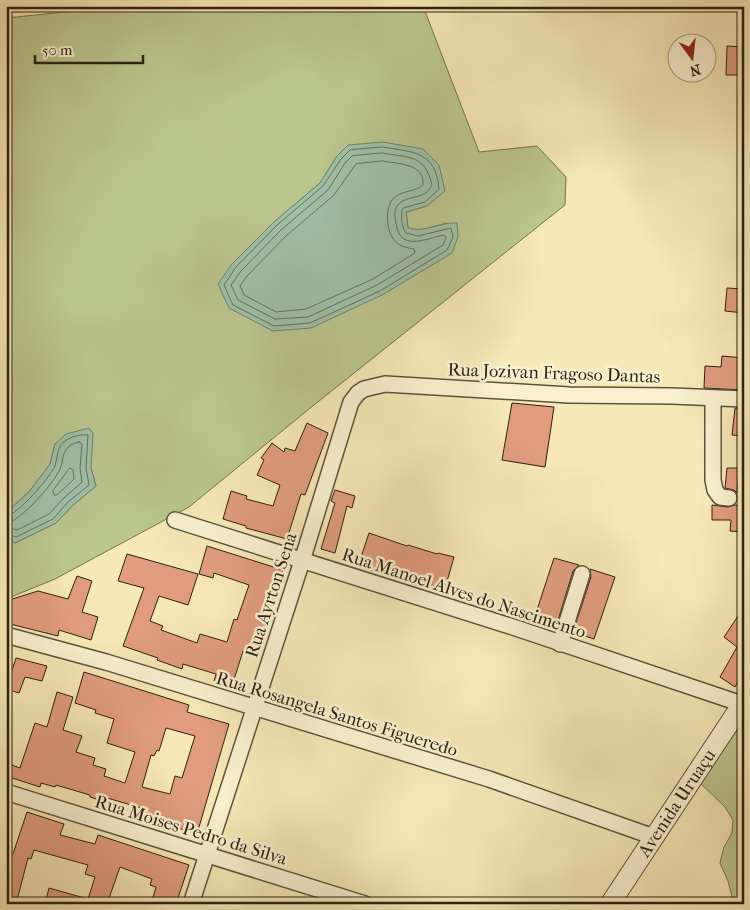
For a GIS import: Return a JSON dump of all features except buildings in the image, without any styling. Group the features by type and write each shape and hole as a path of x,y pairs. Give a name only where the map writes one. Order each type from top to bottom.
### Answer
{"street":[{"name":"Rua Jozivan Fragoso Dantas","path":"364,389 385,384 569,395 744,399"},
{"name":"Rua Ayrton Sena","path":"191,904 302,561 351,402 364,389"},
{"path":"713,398 713,480 715,490 720,496 729,498"},
{"name":"Rua Manoel Alves do Nascimento","path":"175,520 743,702"},
{"path":"560,644 582,574"},
{"name":"Rua Rosangela Santos Figueredo","path":"6,634 106,662 253,709 489,779 654,837"},
{"name":"Avenida Uruaçu","path":"610,904 743,702"},
{"name":"Rua Moises Pedro da Silva","path":"6,792 365,904"}],"shaded area":[{"path":"124,6 423,6 479,152 537,146 566,177 565,205 189,507 55,579 6,599 6,537 15,543 56,523 72,506 96,486 91,468 55,444 50,464 29,492 9,510 6,516 6,18","holes":["337,156 427,206 406,212 408,228 417,231 447,223 382,295 232,264 274,222 320,183"]},
{"path":"744,711 744,904 734,904 728,881 720,863 724,847 732,833 733,820 725,807 699,782"}],"water":[{"path":"383,142 423,149 439,165 445,191 427,206 406,212 408,228 420,229 457,223 458,237 452,253 382,295 311,328 273,331 229,308 218,284 232,264 274,222 320,183 337,156 348,145"},
{"path":"89,428 93,433 91,468 96,486 72,506 56,523 15,543 6,537 6,516 9,510 29,492 50,464 55,444 66,434"}]}
